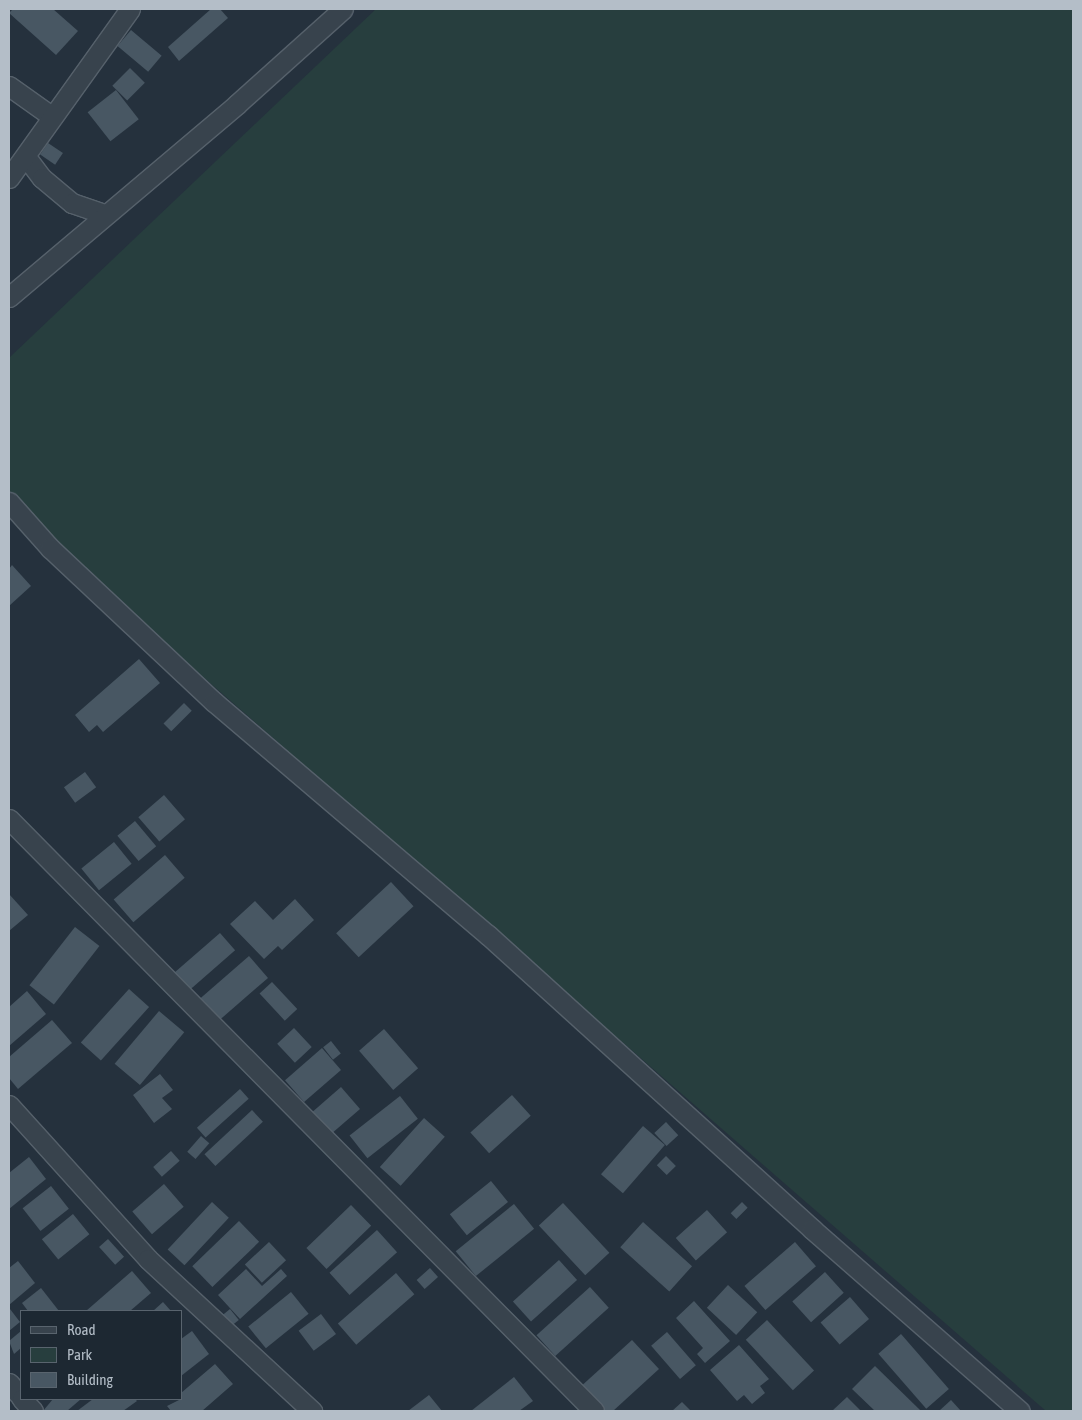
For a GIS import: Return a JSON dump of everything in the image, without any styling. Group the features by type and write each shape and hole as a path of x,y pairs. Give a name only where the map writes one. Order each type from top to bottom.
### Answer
{"street":[{"path":"9,178 26,156 50,116 130,9"},
{"path":"9,297 104,214 237,104 342,9"},
{"path":"9,86 50,116"},
{"path":"26,156 42,178 72,203 104,214"},
{"path":"9,502 50,548 214,702 488,935 812,1229 1020,1411"},
{"path":"9,819 594,1411"},
{"path":"9,1105 148,1259 312,1411"},
{"path":"9,1383 20,1396"},
{"path":"24,1400 34,1411"}],"green space":[{"path":"376,9 1073,9 1073,1411 1046,1411 9,508 9,358"}],"building":[{"path":"13,9 53,9 78,31 56,55 9,13"},
{"path":"211,9 220,9 228,18 179,61 168,47"},
{"path":"131,30 162,56 148,72 118,46"},
{"path":"130,68 145,83 127,101 112,86"},
{"path":"116,90 139,119 110,141 88,112"},
{"path":"48,143 63,153 55,165 40,155"},
{"path":"12,565 31,586 9,606 9,569"},
{"path":"139,659 160,683 103,732 97,725 89,732 75,715"},
{"path":"184,703 192,711 171,731 163,724"},
{"path":"85,772 96,787 75,803 64,787"},
{"path":"164,795 185,819 159,841 138,817"},
{"path":"135,821 156,846 139,861 117,836"},
{"path":"114,842 132,864 99,890 81,868"},
{"path":"165,855 185,878 133,922 114,900"},
{"path":"391,882 414,906 359,957 336,933"},
{"path":"9,894 28,915 9,931"},
{"path":"295,899 314,920 282,950 278,946 264,959 230,924 255,901 273,920"},
{"path":"75,927 99,946 54,1004 29,985"},
{"path":"220,933 235,950 189,990 174,973"},
{"path":"249,956 268,978 217,1022 198,1000"},
{"path":"272,982 297,1009 285,1021 260,994"},
{"path":"129,989 149,1007 101,1061 81,1043"},
{"path":"27,991 46,1014 9,1046 9,1007"},
{"path":"159,1011 184,1032 140,1085 115,1064"},
{"path":"52,1020 72,1043 18,1089 9,1078 9,1057"},
{"path":"294,1028 312,1047 295,1063 277,1044"},
{"path":"384,1029 418,1068 393,1090 359,1051"},
{"path":"331,1041 341,1054 333,1060 323,1047"},
{"path":"322,1048 341,1070 304,1102 285,1080"},
{"path":"160,1074 173,1090 162,1098 172,1109 154,1123 133,1095"},
{"path":"341,1087 360,1109 331,1134 312,1112"},
{"path":"240,1089 249,1099 206,1137 197,1128"},
{"path":"512,1095 531,1116 489,1153 470,1132"},
{"path":"400,1096 418,1119 367,1158 350,1135"},
{"path":"252,1110 263,1122 215,1166 204,1154"},
{"path":"424,1118 445,1137 401,1186 380,1167"},
{"path":"666,1122 678,1135 667,1146 654,1133"},
{"path":"643,1126 665,1145 623,1193 601,1174"},
{"path":"201,1136 209,1143 196,1159 187,1152"},
{"path":"171,1151 180,1161 162,1177 153,1167"},
{"path":"666,1156 676,1166 667,1175 657,1165"},
{"path":"29,1157 46,1179 9,1209 9,1173"},
{"path":"491,1181 508,1202 467,1235 450,1214"},
{"path":"164,1184 184,1207 152,1234 132,1212"},
{"path":"51,1186 69,1209 40,1231 23,1208"},
{"path":"212,1202 229,1218 184,1265 168,1250"},
{"path":"742,1202 748,1208 736,1219 731,1213"},
{"path":"563,1203 609,1253 585,1275 539,1226"},
{"path":"514,1204 534,1229 476,1276 456,1251"},
{"path":"351,1205 371,1226 327,1269 306,1248"},
{"path":"707,1210 727,1232 696,1260 676,1238"},
{"path":"73,1214 89,1234 58,1259 42,1239"},
{"path":"239,1221 259,1242 212,1287 192,1266"},
{"path":"643,1222 692,1266 669,1291 620,1247"},
{"path":"377,1230 397,1252 350,1295 329,1273"},
{"path":"108,1239 124,1257 115,1265 99,1247"},
{"path":"269,1242 286,1260 262,1283 245,1265"},
{"path":"795,1242 816,1266 765,1310 744,1286"},
{"path":"559,1260 577,1280 531,1322 513,1301"},
{"path":"18,1261 35,1283 9,1305 9,1268"},
{"path":"430,1268 438,1277 425,1289 417,1280"},
{"path":"246,1269 262,1286 281,1269 287,1276 240,1319 218,1295"},
{"path":"132,1271 151,1293 131,1310 87,1310"},
{"path":"825,1272 844,1293 811,1322 792,1301"},
{"path":"396,1273 414,1294 356,1345 338,1324"},
{"path":"728,1285 757,1312 736,1335 707,1308"},
{"path":"590,1287 609,1308 555,1356 536,1335"},
{"path":"41,1288 58,1310 27,1310 22,1303"},
{"path":"291,1292 309,1314 266,1348 248,1327"},
{"path":"850,1297 869,1319 840,1344 821,1323"},
{"path":"694,1301 730,1341 705,1363 697,1354 703,1348 676,1318"},
{"path":"163,1302 170,1310 154,1310"},
{"path":"230,1309 239,1320 230,1327 221,1316"},
{"path":"9,1310 20,1322 9,1331"},
{"path":"321,1314 336,1334 314,1351 299,1331"},
{"path":"767,1320 814,1370 793,1390 746,1340"},
{"path":"192,1331 209,1354 182,1375 182,1338"},
{"path":"20,1332 20,1349 14,1354 9,1341"},
{"path":"667,1332 696,1365 680,1379 651,1346"},
{"path":"901,1334 949,1389 926,1409 878,1354"},
{"path":"632,1340 659,1369 613,1411 599,1411 578,1389"},
{"path":"739,1345 769,1379 760,1386 765,1393 752,1404 744,1395 737,1401 710,1370"},
{"path":"215,1364 233,1384 202,1411 171,1411 167,1406 182,1400 182,1392"},
{"path":"875,1366 920,1410 875,1411 852,1389"},
{"path":"514,1377 533,1401 519,1411 471,1411"},
{"path":"429,1395 442,1411 408,1411"},
{"path":"847,1397 861,1411 832,1411"},
{"path":"52,1400 80,1400 67,1411 43,1411"},
{"path":"92,1400 137,1401 123,1411 77,1411"},
{"path":"951,1400 961,1411 939,1411"},
{"path":"682,1402 691,1411 672,1411"}]}
